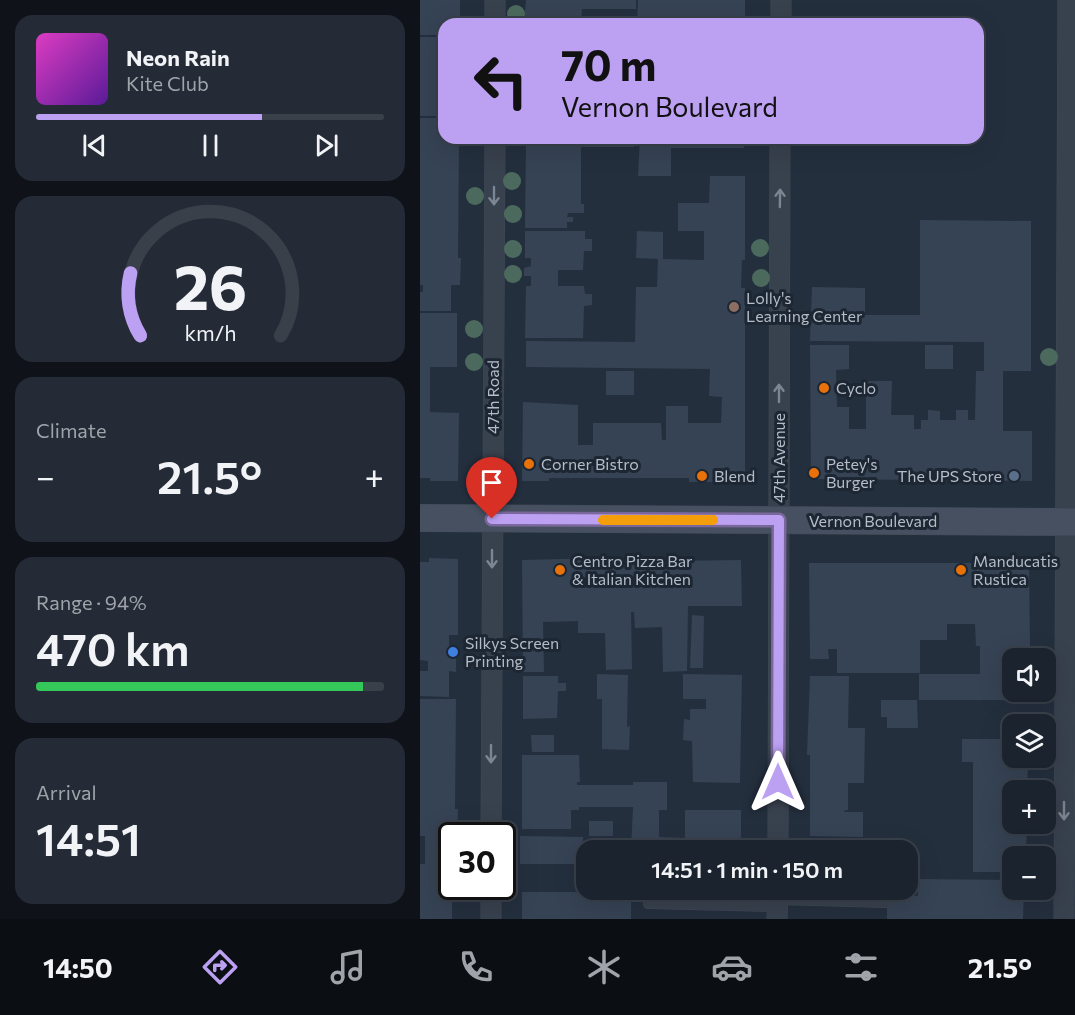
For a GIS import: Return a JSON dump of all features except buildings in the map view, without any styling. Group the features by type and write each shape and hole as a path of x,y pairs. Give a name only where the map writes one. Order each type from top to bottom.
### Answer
{"main road":[{"name":"Vernon Boulevard","path":"420,518 1070,522"}],"street":[{"path":"495,0 495,18"},
{"path":"781,0 781,18"},
{"path":"1064,919 1070,522 1068,0"},
{"name":"47th Road","path":"491,822 495,144"},
{"name":"47th Avenue","path":"778,840 780,144"},
{"path":"491,900 491,919"}],"lane":[{"path":"648,904 887,903"}],"slow traffic":[{"path":"603,520 713,520"}],"place":[{"name":"Lolly's Learning Center","path":"734,307"},
{"name":"Cyclo","path":"824,388"},
{"name":"Corner Bistro","path":"529,464"},
{"name":"Petey's Burger","path":"814,473"},
{"name":"Blend","path":"702,476"},
{"name":"The UPS Store","path":"1014,476"},
{"name":"Centro Pizza Bar & Italian Kitchen","path":"560,570"},
{"name":"Manducatis Rustica","path":"961,570"},
{"name":"Silkys Screen Printing","path":"453,652"}],"route":[{"path":"492,519 779,520 778,782"}]}
